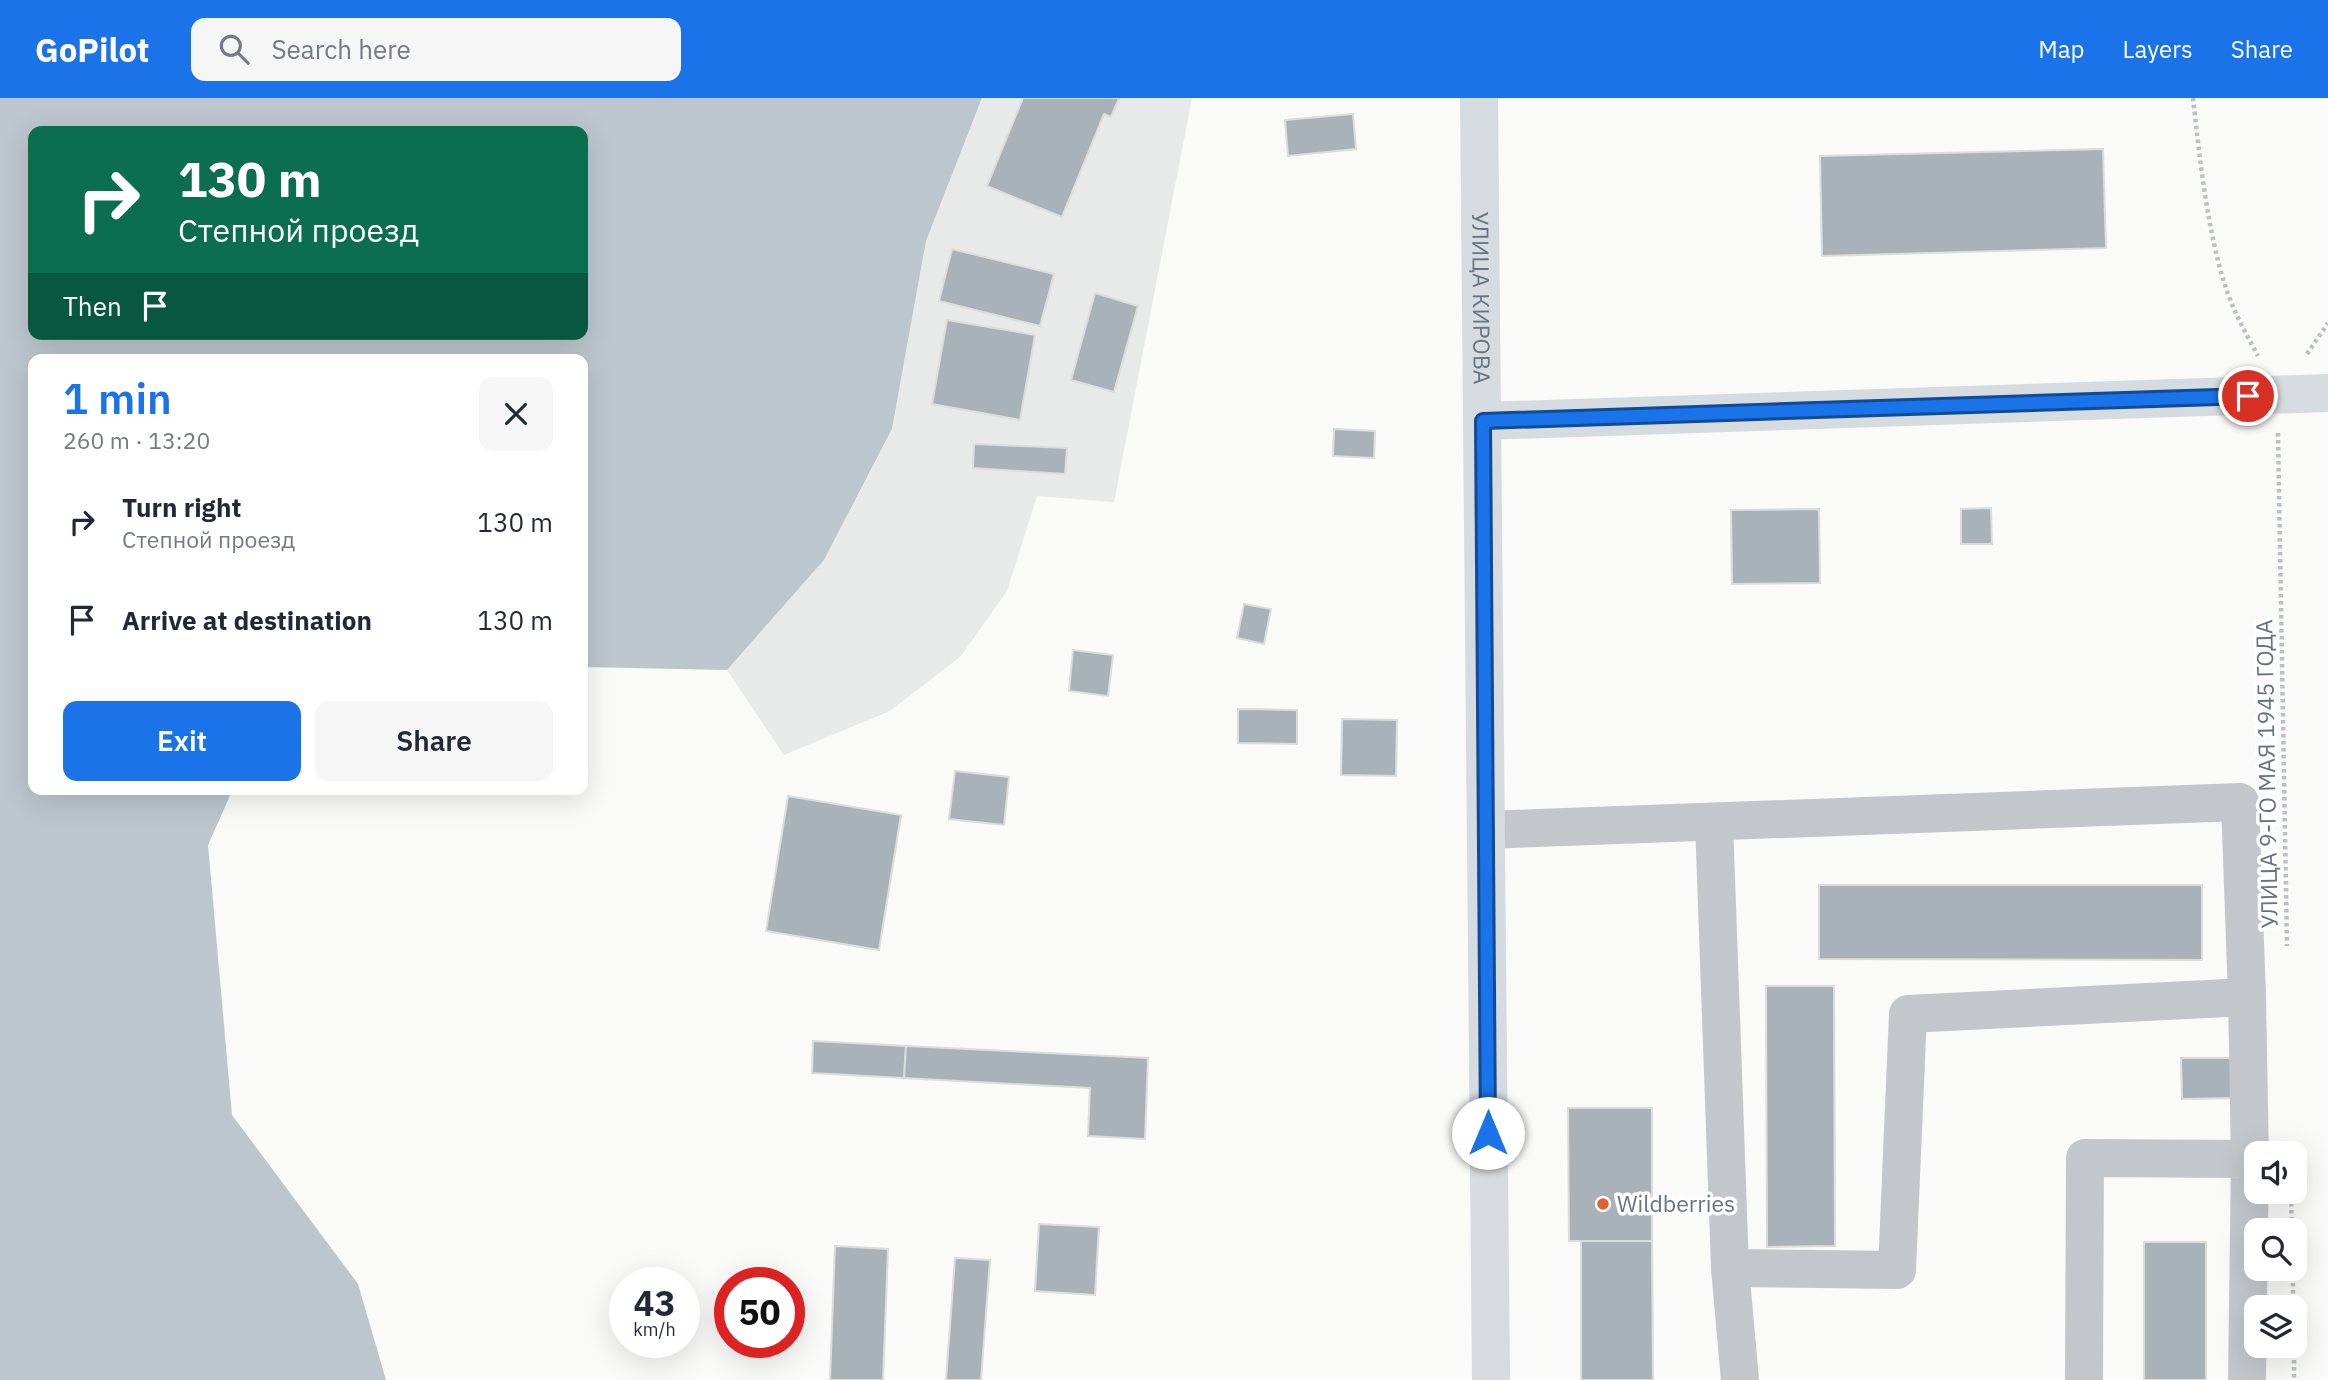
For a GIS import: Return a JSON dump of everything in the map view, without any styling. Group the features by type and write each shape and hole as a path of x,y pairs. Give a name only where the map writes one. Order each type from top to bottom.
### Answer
{"main road":[{"name":"УЛИЦА КИРОВА","path":"1479,98 1490,1380"},
{"path":"1483,421 2328,393"}],"lane":[{"path":"1486,830 2240,802 2250,1141"},
{"path":"1714,822 1730,1268 1740,1380"},
{"path":"1730,1268 1897,1270 1908,1014 2247,997"},
{"path":"2084,1380 2085,1158 2244,1159"},
{"path":"2247,1380 2249,1204"}],"path":[{"path":"2193,98 2201,163 2220,264 2233,307 2278,395 2328,323"},
{"name":"УЛИЦА 9-ГО МАЯ 1945 ГОДА","path":"2278,395 2287,960"},
{"path":"2294,1358 2294,1380"}],"shaded area":[{"path":"0,98 982,98 926,241 892,429 824,560 727,670 588,667 588,354 28,354 28,795 230,795 208,845 232,1115 358,1284 386,1380 0,1380"},
{"path":"982,98 1192,98 1114,502 1037,496 1007,591 961,656 890,711 784,755 727,670 824,560 892,430 926,241"}],"building":[{"path":"1023,98 1119,98 1111,117 1104,114 1062,217 987,186"},
{"path":"1353,114 1356,149 1288,156 1285,120"},
{"path":"2103,149 2106,248 1822,256 1820,156"},
{"path":"952,249 1054,274 1040,326 939,301"},
{"path":"1095,293 1138,306 1114,392 1071,380"},
{"path":"947,320 1035,335 1020,420 932,404"},
{"path":"1334,429 1375,431 1374,458 1333,456"},
{"path":"974,444 1067,448 1065,474 973,468"},
{"path":"1991,508 1992,544 1961,544 1961,509"},
{"path":"1819,509 1820,583 1732,584 1731,510"},
{"path":"1244,604 1271,609 1264,644 1237,638"},
{"path":"1073,650 1113,655 1108,696 1069,691"},
{"path":"1238,709 1297,710 1297,744 1238,743"},
{"path":"1342,719 1397,720 1396,776 1341,775"},
{"path":"955,771 1009,777 1004,825 949,819"},
{"path":"788,796 901,815 879,950 766,931"},
{"path":"1819,885 2202,885 2202,960 1819,959"},
{"path":"1766,986 1834,986 1835,1246 1767,1247"},
{"path":"813,1041 906,1046 904,1078 812,1073"},
{"path":"906,1046 1148,1058 1145,1139 1088,1136 1090,1088 904,1078"},
{"path":"2181,1058 2238,1058 2239,1098 2182,1099"},
{"path":"1568,1108 1652,1108 1652,1241 1569,1241"},
{"path":"1039,1224 1099,1227 1095,1295 1035,1291"},
{"path":"1581,1241 1652,1241 1653,1380 1581,1380"},
{"path":"2144,1242 2206,1242 2206,1380 2144,1380"},
{"path":"835,1246 888,1249 883,1380 830,1380"},
{"path":"955,1258 990,1260 981,1380 946,1380"}],"place":[{"name":"Wildberries","path":"1603,1204"}],"route":[{"path":"1488,1133 1483,421 2248,396"}]}
